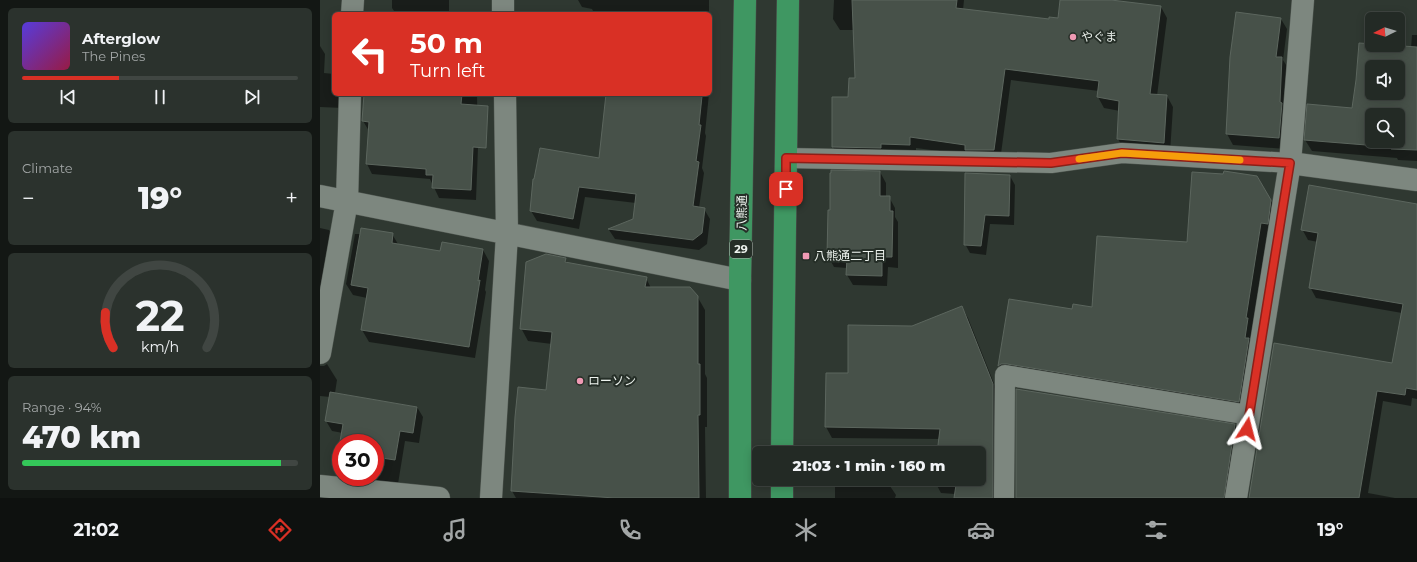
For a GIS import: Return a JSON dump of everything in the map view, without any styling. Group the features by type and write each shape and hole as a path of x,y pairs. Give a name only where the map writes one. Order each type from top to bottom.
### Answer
{"main road":[{"name":"八熊通","path":"740,498 740,280 745,0"},
{"path":"782,446 788,0"},
{"path":"782,486 782,498"}],"street":[{"path":"352,12 353,0"},
{"path":"503,0 503,12"},
{"path":"1236,498 1290,163 1303,0"},
{"path":"320,353 347,201 350,96"},
{"path":"491,498 507,234 504,96"},
{"path":"1290,163 1417,180"},
{"path":"320,196 740,280"},
{"path":"320,486 439,498"}],"lane":[{"path":"786,158 1051,163 1122,153 1290,163"},
{"path":"1004,498 1006,375 1249,415"}],"building":[{"path":"852,0 957,0 956,8 1049,19 1049,17 1058,18 1060,0 1111,0 1161,6 1150,94 1167,95 1164,143 1117,139 1119,101 1097,97 1099,81 1005,69 994,150 965,150 965,145 910,137 910,145 881,144 881,148 832,147 832,97 848,97 849,78 855,78"},
{"path":"1236,12 1281,18 1276,57 1282,57 1280,102 1282,103 1279,138 1226,134 1230,57"},
{"path":"1359,43 1365,43 1365,52 1405,52 1405,46 1417,47 1417,150 1391,149 1405,148 1405,108 1365,108 1365,145 1304,140 1307,104 1352,108"},
{"path":"364,96 462,96 461,104 488,106 486,148 473,147 471,190 432,188 433,175 426,175 426,169 366,164 369,122 362,121"},
{"path":"606,96 702,96 699,125 701,125 696,161 699,162 693,206 705,208 702,233 693,240 608,229 633,219 636,194 579,187 573,219 530,211 533,179 540,148 599,158"},
{"path":"831,170 880,171 880,196 890,196 890,211 893,211 892,257 882,257 882,276 846,275 847,258 827,256"},
{"path":"1224,171 1257,176 1271,200 1268,224 1261,223 1246,318 1248,318 1245,338 1249,338 1239,402 1007,364 1001,364 998,366 1009,299 1072,309 1073,304 1092,307 1097,236 1187,242 1192,172 1223,174"},
{"path":"965,173 1010,175 1009,216 985,215 981,246 964,245"},
{"path":"1309,185 1417,204 1417,390 1406,388 1405,395 1377,391 1359,498 1249,498 1274,343 1392,363 1403,304 1309,288 1318,233 1301,230"},
{"path":"361,228 393,233 392,243 440,251 442,242 483,249 478,281 480,280 469,347 361,330 368,288 351,285"},
{"path":"546,254 566,258 565,262 647,277 645,287 690,287 698,296 698,364 700,364 700,415 698,415 699,498 615,498 511,491 518,387 546,390 552,332 520,329 526,262"},
{"path":"962,306 993,384 993,498 954,498 956,486 986,486 986,446 938,446 940,429 825,427 826,373 848,373 848,325 912,326"},
{"path":"1016,389 1235,424 1224,498 1016,498"},
{"path":"330,392 417,407 413,433 400,431 395,460 384,458 384,434 341,434 343,424 325,421"}],"slow traffic":[{"path":"1079,159 1122,153 1240,160"}],"place":[{"name":"やぐま","path":"1073,37"},
{"name":"八熊通二丁目","path":"806,256"},
{"name":"ローソン","path":"580,381"}],"route":[{"path":"786,189 786,158 1051,163 1122,153 1290,163 1247,429"}]}
